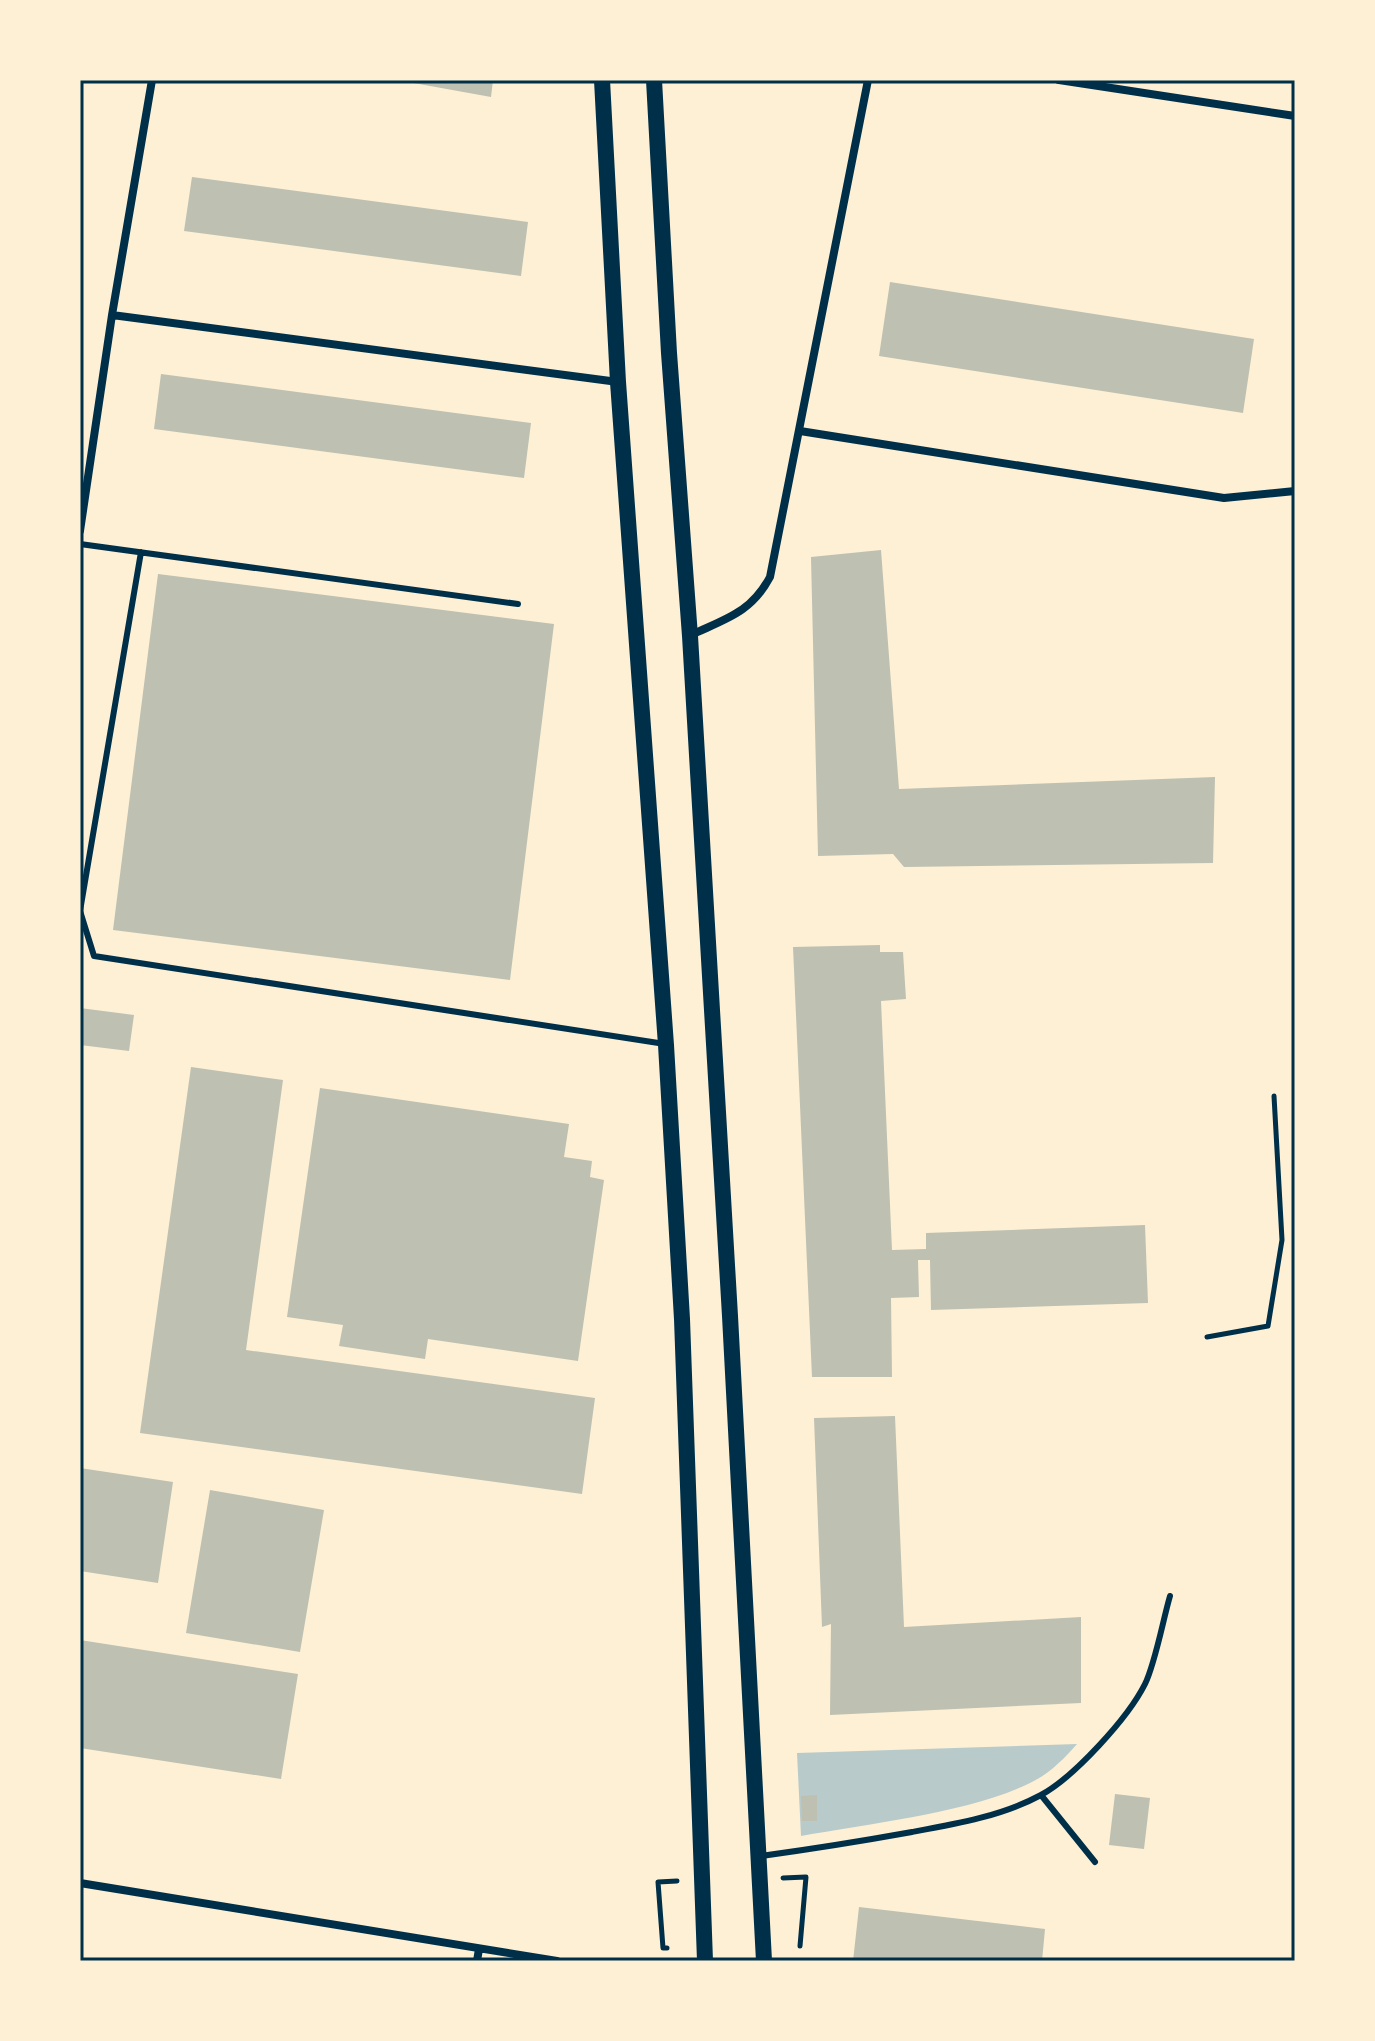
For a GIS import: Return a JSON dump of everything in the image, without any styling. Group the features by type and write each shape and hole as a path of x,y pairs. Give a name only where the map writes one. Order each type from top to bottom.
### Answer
{"main road":[{"path":"602,80 618,382 666,1045 682,1319 705,1961"},
{"path":"654,80 730,1301 756,1856 764,1961"}],"street":[{"path":"80,531 112,315 152,80"},
{"path":"690,636 740,612 760,596 770,577 868,80"},
{"path":"1059,80 1295,116"},
{"path":"112,315 618,382"},
{"path":"800,431 1224,498 1295,491"},
{"path":"80,1883 557,1961"},
{"path":"477,1961 479,1949"}],"lane":[{"path":"80,544 518,604"},
{"path":"141,552 80,911 94,956 666,1045"},
{"path":"756,1856 828,1848 949,1825 997,1813 1041,1795 1063,1780 1106,1739 1146,1684 1170,1596"},
{"path":"1041,1795 1095,1862"}],"path":[{"path":"1207,1337 1268,1326 1282,1240 1274,1096"},
{"path":"800,1946 806,1877"},
{"path":"658,1882 663,1948 667,1948"}],"shaded area":[{"path":"1077,1744 1044,1775 978,1802 918,1816 801,1836 797,1753"}],"building":[{"path":"397,80 493,80 491,97"},
{"path":"192,177 528,222 521,276 184,231"},
{"path":"890,282 1254,339 1243,413 879,356"},
{"path":"161,374 531,423 524,478 154,429"},
{"path":"881,550 899,789 1215,777 1213,863 904,867 893,854 818,856 811,557"},
{"path":"158,574 554,624 510,980 113,930"},
{"path":"880,945 880,952 903,952 906,999 881,1001 892,1250 926,1249 926,1233 1145,1225 1148,1303 931,1310 930,1260 918,1260 919,1297 891,1298 892,1377 812,1377 793,947"},
{"path":"80,1008 134,1015 129,1051 80,1045"},
{"path":"191,1067 283,1080 246,1350 595,1398 582,1494 140,1433"},
{"path":"320,1088 569,1124 564,1157 592,1161 590,1177 604,1180 578,1361 428,1339 425,1359 339,1346 343,1325 287,1317"},
{"path":"895,1416 904,1627 1081,1617 1081,1703 830,1715 831,1624 822,1627 814,1418"},
{"path":"80,1468 173,1482 158,1583 80,1571"},
{"path":"210,1490 324,1510 300,1652 186,1633"},
{"path":"80,1640 298,1674 281,1779 80,1748"},
{"path":"1115,1794 1150,1798 1144,1849 1109,1845"},
{"path":"817,1795 817,1821 802,1821 801,1796"},
{"path":"859,1907 1045,1929 1042,1961 853,1961"}]}
